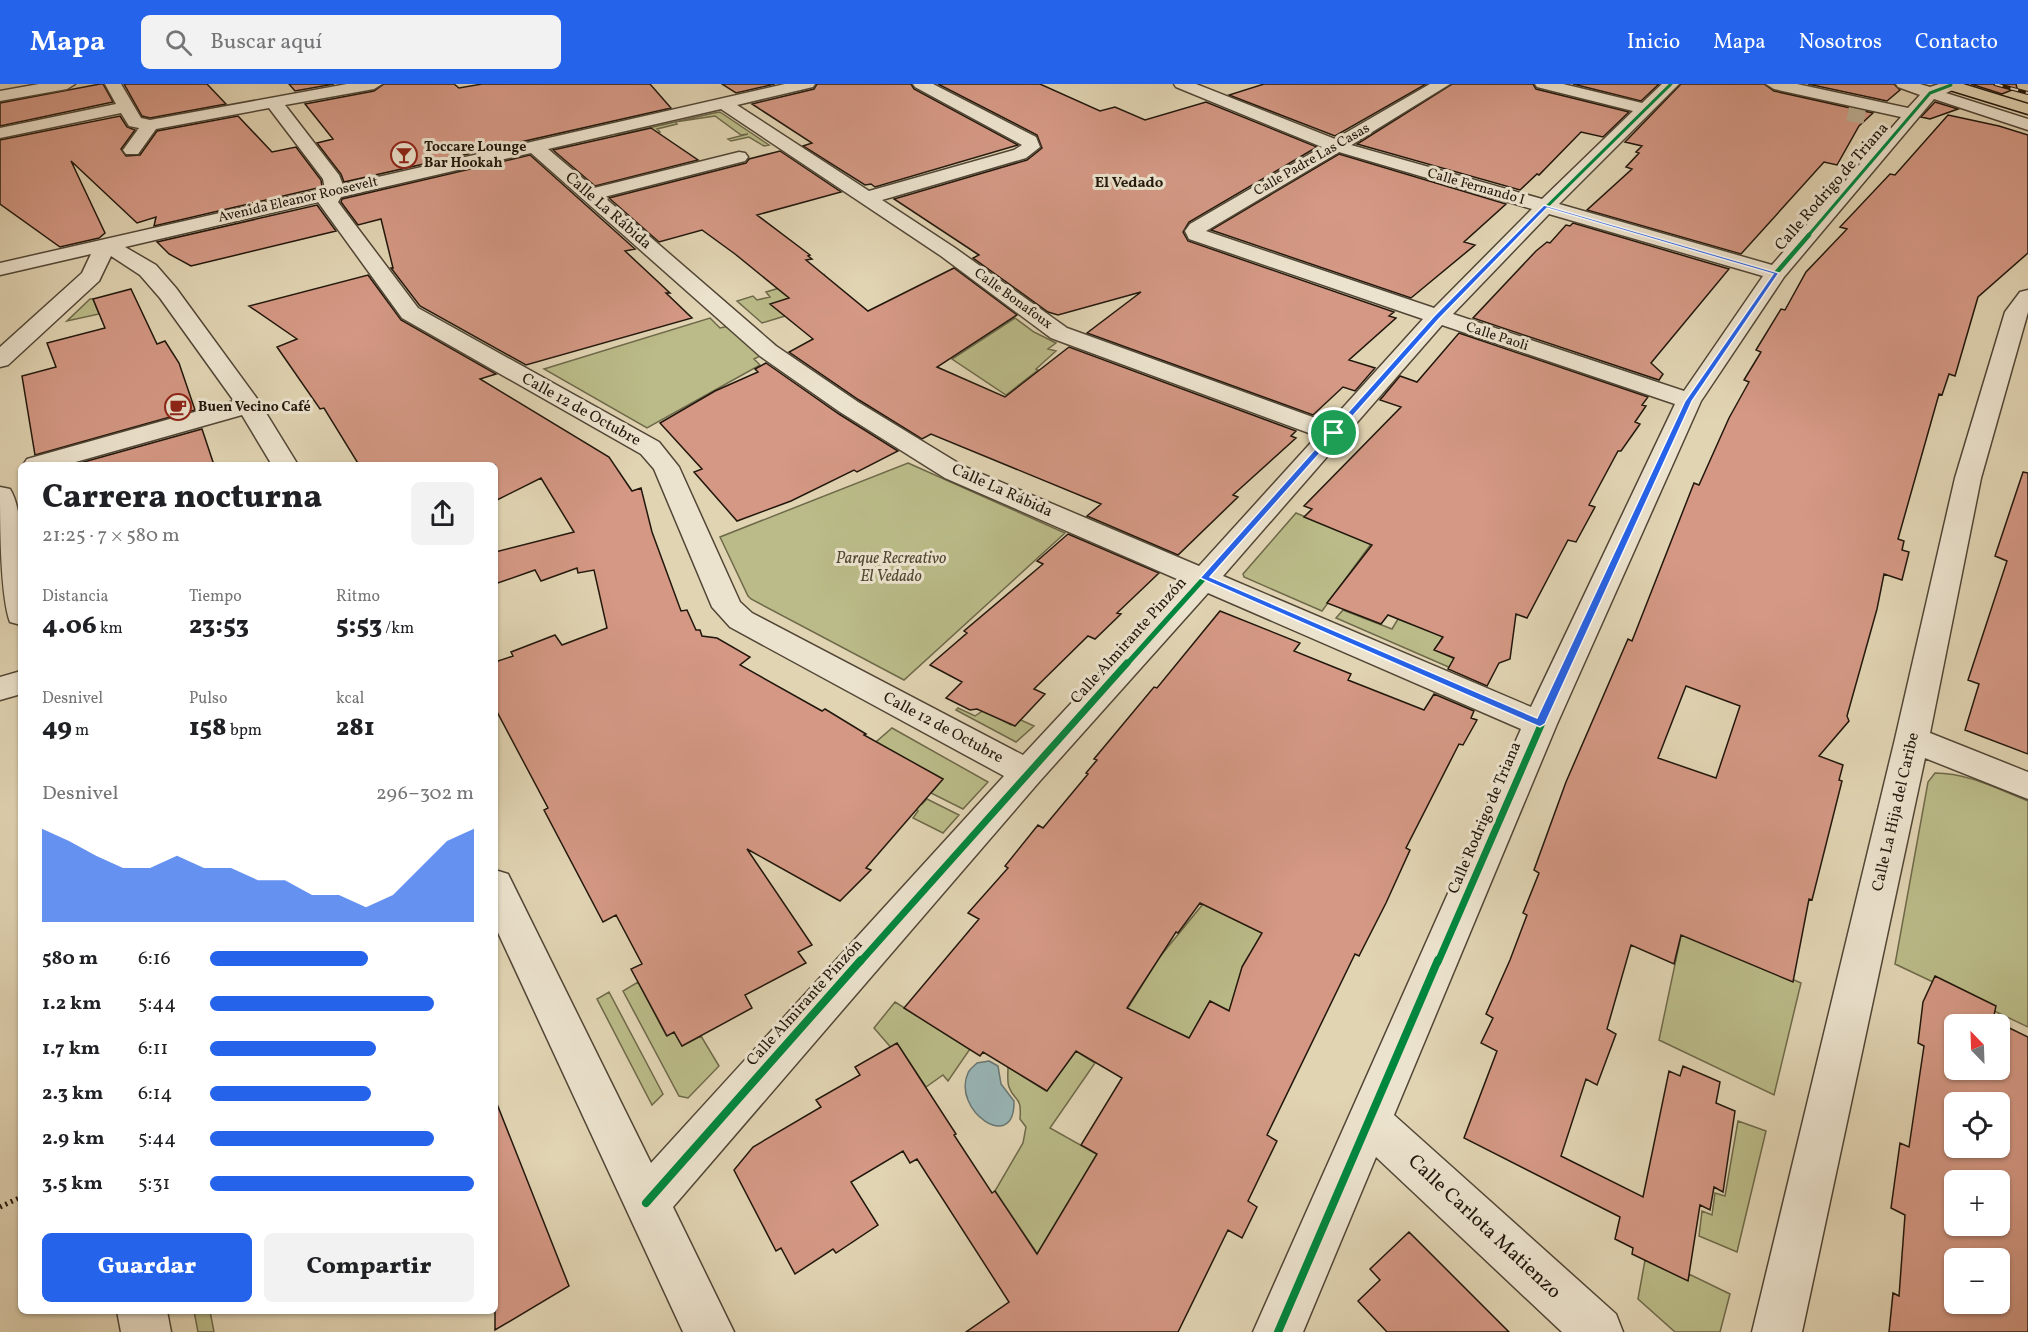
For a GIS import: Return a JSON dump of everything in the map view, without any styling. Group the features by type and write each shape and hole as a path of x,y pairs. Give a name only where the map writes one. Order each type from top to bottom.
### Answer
{"main road":[{"path":"1993,84 2028,94"},
{"path":"1931,95 2004,101 2028,109"}],"street":[{"path":"0,96 67,84"},
{"path":"113,84 135,122 150,125 374,84"},
{"name":"Avenida Eleanor Roosevelt","path":"3,260 24,264 533,145 807,84"},
{"path":"867,198 1020,154 1031,147 1029,141 921,84"},
{"name":"Calle Fernando I","path":"1182,84 1335,146 1776,273"},
{"name":"Calle Padre Las Casas","path":"1204,239 1196,235 1197,228 1442,84"},
{"path":"1543,84 1644,108"},
{"name":"Calle Almirante Pinzón","path":"646,1203 1027,773 1437,317 1644,108 1671,84"},
{"path":"1774,84 1799,89 1931,95 2028,125"},
{"path":"1799,89 1792,96 1793,99 1856,113 1931,95"},
{"name":"Calle Rodrigo de Triana","path":"1278,1332 1540,724 1689,401 1776,273 1931,95"},
{"name":"Calle 12 de Octubre","path":"274,103 332,178 335,191 328,202 333,210 410,314 650,448 666,467 727,607 741,620 1027,773"},
{"name":"Calle Bonafoux","path":"723,103 948,252 1059,333 1334,433"},
{"path":"0,133 126,107"},
{"path":"132,150 150,125"},
{"path":"590,195 741,159 716,141"},
{"name":"Calle La Rábida","path":"533,145 768,351 849,407 954,471 1540,724"},
{"name":"Calle Paoli","path":"1204,239 1689,401"},
{"path":"0,360 91,276 106,244 148,270 163,288 249,405 283,462"},
{"name":"Calle La Hija del Caribe","path":"1777,1332 1912,739 1968,478 2024,308"},
{"path":"47,462 249,405"},
{"path":"0,475 18,470"},
{"path":"0,495 18,598"},
{"path":"0,689 18,683"},
{"path":"1912,739 2028,786"},
{"path":"498,891 709,1332"},
{"name":"Calle Carlota Matienzo","path":"1370,1122 1598,1332"},
{"path":"143,1314 146,1332"}],"path":[{"path":"0,1207 18,1198"}],"green space":[{"path":"720,112 769,145 764,146 749,137 731,141 728,139 748,134 741,135 715,116 675,122 677,124 657,129 659,133 621,138 618,135 714,113"},
{"path":"823,275 785,316 762,323 737,301 753,296 757,300 770,297 766,292"},
{"path":"90,299 93,299 99,314 67,321"},
{"path":"710,318 720,328 729,326 762,350 760,356 754,359 760,365 647,428 544,369"},
{"path":"1015,318 1034,332 1056,343 1048,349 1056,351 1036,369 1038,370 1006,395 952,359"},
{"name":"Parque Recreativo El Vedado","path":"908,463 1065,533 904,680 751,599 720,537"},
{"path":"1296,513 1371,544 1322,611 1244,577 1243,574"},
{"path":"1343,610 1392,629 1398,619 1411,624 1415,618 1444,634 1435,650 1466,664 1460,672 1336,618"},
{"path":"958,708 975,716 984,710 1011,725 1021,720 1034,726 1016,742 956,710"},
{"path":"892,728 988,782 963,809 931,793 943,779 889,750 846,768"},
{"path":"1935,773 1960,776 2028,801 2028,1027 2010,1018 2010,1014 2001,1014 1895,964 1928,782"},
{"path":"927,799 959,815 943,833 913,818 918,811 908,806 913,800 922,804"},
{"path":"1203,904 1268,936 1261,960 1249,955 1242,967 1234,1013 1210,1001 1189,1038 1175,1031 1163,1053 1126,1011 1158,959"},
{"path":"1682,931 1801,983 1774,1095 1659,1040"},
{"path":"638,982 666,1035 674,1032 682,1046 701,1036 719,1066 688,1098 679,1096 623,991"},
{"path":"609,992 663,1094 652,1105 597,999"},
{"path":"895,1002 970,1049 948,1081 943,1075 926,1087 900,1048 894,1051 874,1028"},
{"path":"1076,1051 1095,1063 1050,1128 1132,1174 1046,1296 1035,1250 995,1191 1023,1143 1026,1127 1020,1119 1019,1103 1008,1085 1008,1067 1046,1091"},
{"path":"1738,1121 1766,1131 1737,1252 1699,1236 1702,1211 1712,1215 1715,1193 1725,1196"},
{"path":"1645,1260 1688,1280 1689,1274 1730,1294 1720,1332 1675,1332 1638,1299"},
{"path":"195,1314 211,1314 214,1332 198,1332"}],"water":[{"path":"989,1061 998,1066 1001,1084 1014,1101 1012,1117 1005,1125 995,1126 985,1121 968,1101 965,1087 969,1072 977,1063"}],"building":[{"path":"103,84 113,102 0,126 0,103"},
{"path":"124,84 207,84 226,104 150,118 142,116"},
{"path":"289,84 334,84 295,91"},
{"path":"384,84 454,84 459,88 482,84 650,84 671,108 344,182 341,174 317,143 333,139 305,104 374,91"},
{"path":"722,84 775,84 736,93"},
{"path":"817,84 911,84 914,89 1018,145 875,187 871,184 865,185 803,146 812,143 752,104 814,89"},
{"path":"938,84 1040,84 1100,111 1115,107 1145,120 1206,102 1317,147 1189,222 1183,232 1188,241 1394,312 1389,316 1396,318 1349,360 1375,368 1355,391 1343,387 1313,415 1087,333 1141,292 1058,315 1048,312 973,258 979,255 894,199 1027,160 1042,148 1037,135"},
{"path":"1264,84 1426,84 1335,136 1229,95"},
{"path":"1452,84 1533,84 1536,89 1629,112 1603,137 1581,132 1539,175 1537,174 1520,190 1357,144"},
{"path":"1573,84 1659,84 1641,101"},
{"path":"1681,84 1764,84 1774,91 1873,113 1859,126 1837,165 1824,162 1741,254 1587,210 1632,169 1626,167 1639,153 1636,152 1642,146 1625,142"},
{"path":"1808,84 1894,84 1900,90 1887,101"},
{"path":"1971,84 2016,84 2017,88 2002,94"},
{"path":"1935,102 1958,109 1930,119 1921,117"},
{"path":"1948,115 2028,135 2028,253 1978,297 1955,376 1949,374 1942,395 1939,394 1898,539 1904,541 1902,550 1909,552 1902,580 1884,574 1877,609 1847,716 1849,721 1819,756 1843,765 1839,780 1842,781 1812,900 1809,899 1793,982 1681,935 1674,964 1631,945 1607,1029 1616,1034 1597,1085 1586,1079 1561,1156 1643,1197 1669,1071 1680,1076 1683,1066 1720,1082 1716,1103 1735,1111 1723,1192 1714,1187 1710,1210 1700,1205 1688,1281 1632,1254 1633,1248 1615,1239 1620,1217 1464,1138 1497,1051 1481,1043 1493,1018 1486,1014 1527,915 1523,913 1539,873 1534,870 1566,782 1628,639 1632,641 1694,483 1699,485 1729,418 1749,382 1744,380 1761,352 1756,350 1781,309 1785,310 1806,272 1847,229 1840,227 1890,174 1895,175","holes":["1686,686 1740,706 1716,778 1658,758"]},
{"path":"120,116 127,127 135,130 121,149 126,156 140,155 157,131 238,116 272,152 296,147 321,180 322,187 154,226 156,217 137,223 71,161 105,233 99,238 60,247 0,204 0,140"},
{"path":"651,128 698,160 595,186 553,150"},
{"path":"780,151 841,192 757,215 810,255 808,256 812,259 806,260 868,311 954,268 1017,315 937,367 1005,397 1069,347 1296,431 1291,436 1296,438 1233,495 1238,497 1178,555 1087,516 1101,504 931,434 922,439 859,400 789,352 813,339 770,304 789,298 735,254 702,230 659,242 609,198 746,163 749,159"},
{"path":"1339,154 1506,204 1464,242 1475,245 1411,298 1211,230"},
{"path":"530,155 635,249 625,251 670,293 666,293 692,318 526,365 420,306 391,268 393,268 381,219 358,225 341,202 342,199"},
{"path":"317,205 336,231 191,266 169,254 157,242"},
{"path":"1573,223 1729,269 1651,363 1663,374 1659,380 1473,318 1536,251 1547,242 1550,243 1566,225 1570,226"},
{"path":"368,275 401,320 496,374 480,379 609,457 632,491 641,488 652,532 681,611 687,610 696,630 700,630 702,636 717,638 750,657 740,665 822,711 825,709 866,734 864,735 943,779 866,868 871,870 840,901 747,849 812,945 798,952 806,963 745,995 752,1008 682,1046 674,1032 667,1036 631,969 642,964 616,915 603,922 544,810 548,808 498,714 498,661 513,656 511,652 555,635 562,645 607,628 594,570 578,573 577,568 541,581 535,570 498,583 498,551 574,532 541,478 498,500 498,462 357,462 324,408 320,409 277,347 297,339 249,306"},
{"path":"131,289 157,344 165,341 179,363 195,410 35,455 22,376 56,367 47,343 105,328 93,299"},
{"path":"1459,333 1648,397 1642,405 1646,406 1635,422 1640,424 1621,451 1618,451 1589,505 1595,507 1576,542 1568,540 1527,618 1516,614 1510,659 1499,663 1487,686 1448,669 1454,658 1434,650 1443,637 1388,615 1381,624 1327,603 1372,545 1304,517 1312,509 1304,506 1401,407 1380,400 1400,376 1417,382"},
{"path":"766,363 839,414 898,451 791,501 737,521 694,472 702,469 660,423 715,391 758,372 755,369"},
{"path":"202,429 213,462 84,462"},
{"path":"2023,472 2028,473 2028,754 1965,730 1979,684 1968,680 2007,561 1995,556"},
{"path":"1068,534 1159,573 1117,613 1121,614 1095,639 1088,636 1034,689 1045,694 1015,726 977,709 970,710 946,698 962,682 930,665 967,633 964,631 1043,564 1037,561"},
{"path":"1220,611 1300,643 1294,651 1351,674 1348,680 1424,710 1434,694 1474,711 1471,718 1477,720 1463,745 1459,744 1406,848 1410,850 1386,903 1359,956 1355,954 1267,1135 1277,1141 1248,1201 1257,1207 1242,1238 1228,1230 1178,1332 966,1332 1009,1302 917,1159 910,1163 903,1151 851,1182 878,1225 836,1253 833,1249 795,1274 781,1248 776,1251 734,1170 753,1147 821,1107 816,1100 860,1075 855,1067 897,1043 992,1193 995,1191 1037,1254 1097,1154 1081,1145 1122,1078 1076,1051 1047,1091 983,1052 980,1056 904,1008 979,919 968,913 1008,868 1005,866 1038,825 1043,828 1088,774 1086,773 1097,760 1094,759 1154,687 1157,688","holes":["1200,903 1262,933 1242,967 1229,1011 1210,1001 1189,1038 1127,1008 1176,932 1178,933"]},
{"path":"1935,976 1996,1006 1994,1014 1944,1014 1944,1080 2010,1080 2010,1028 2028,1037 2028,1332 1889,1332 1893,1293 1899,1296 1905,1215 1891,1208 1900,1143 1909,1147 1924,1046 1918,1043 1923,1002"},
{"path":"498,1107 569,1286 495,1330 495,1314 498,1314"},
{"path":"1409,1232 1509,1332 1387,1332 1358,1301 1380,1280 1370,1269"}],"tunnel":[{"path":"1848,112 1865,115"}],"railway":[{"path":"1995,84 2028,93"}],"cycle path":[{"path":"646,1203 1027,773 1205,578 1437,317 1671,84"},
{"path":"1278,1332 1540,724 1689,401 1776,273 1930,93 1951,85"}],"place":[{"name":"Toccare Lounge Bar Hookah","path":"404,155"},
{"name":"Buen Vecino Café","path":"178,407"}],"district":[{"name":"El Vedado","path":"1129,183"}],"route":[{"path":"1546,206 1776,273 1689,401 1540,724 1204,578 1334,433 1437,317 1546,206"}]}
